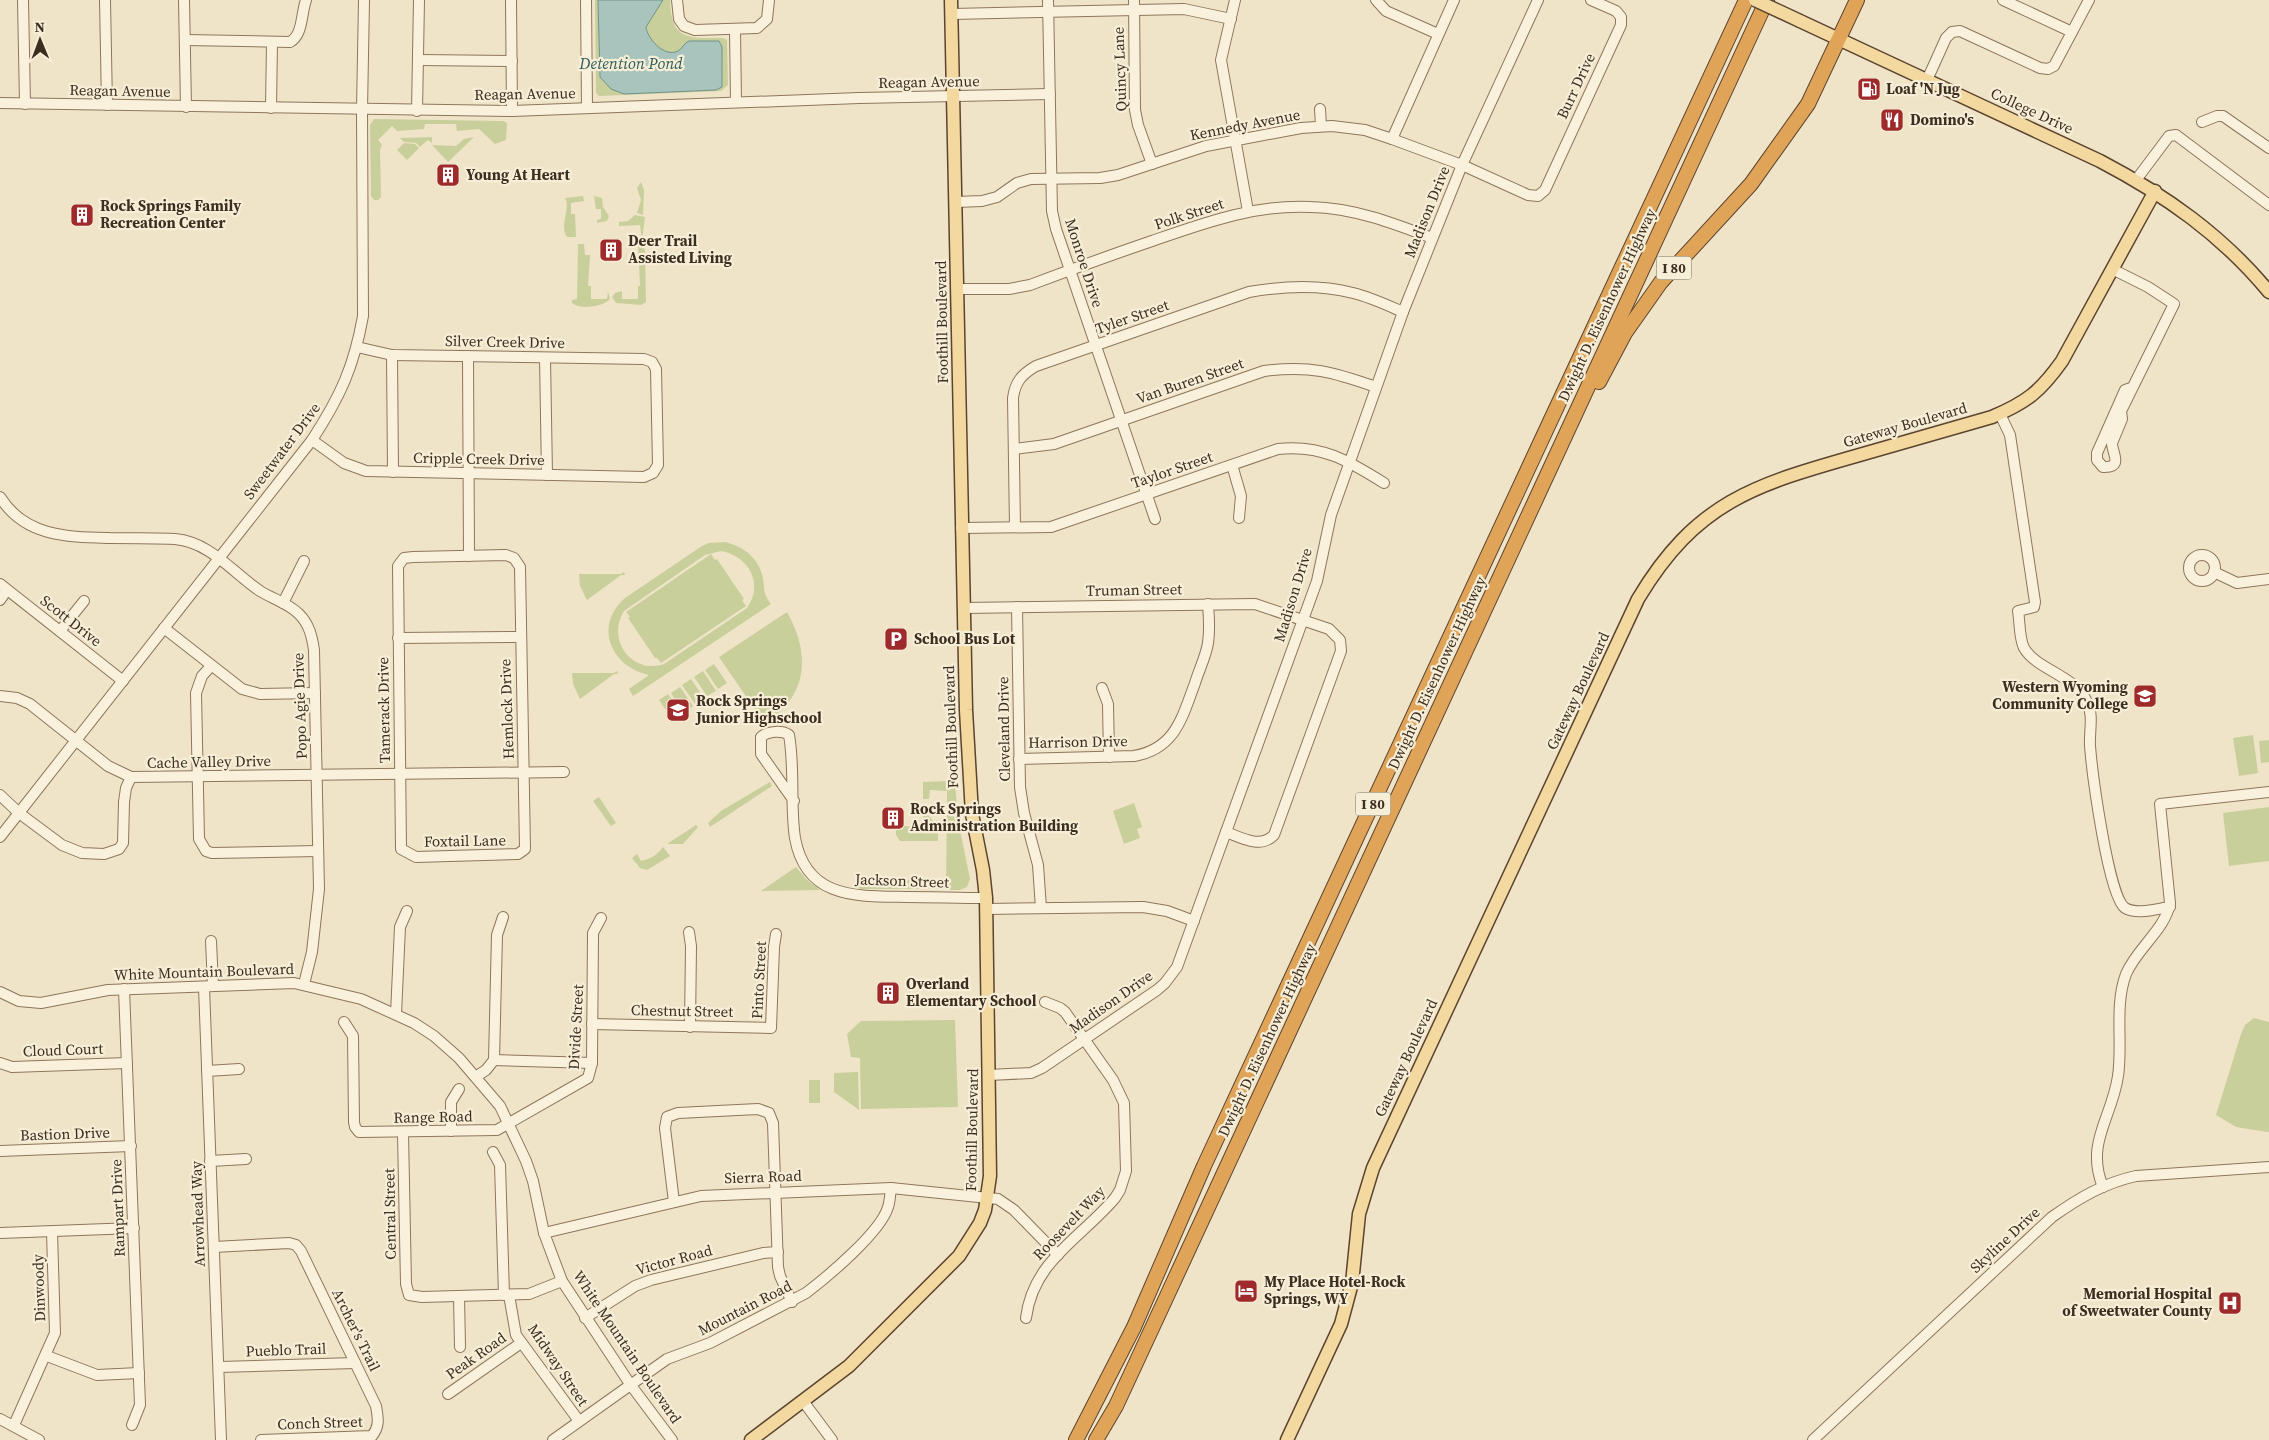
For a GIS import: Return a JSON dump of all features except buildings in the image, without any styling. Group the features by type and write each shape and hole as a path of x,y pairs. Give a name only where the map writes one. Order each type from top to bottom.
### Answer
{"highway":[{"name":"Dwight D. Eisenhower Highway","path":"1076,1440 1134,1327 1208,1157 1746,0"},
{"name":"Dwight D. Eisenhower Highway","path":"1096,1440 1120,1396 1767,0"},
{"name":"I 80","path":"1529,512 1625,333 1661,282 1751,184 1808,104 1857,0"}],"main road":[{"name":"Foothill Boulevard","path":"751,1440 849,1366 959,1256 980,1223 990,1176 986,903 983,870 972,814 969,776 963,608 951,0"},
{"name":"College Drive","path":"1755,0 2136,180 2155,191 2206,228 2269,291"},
{"name":"Gateway Boulevard","path":"1287,1440 1341,1324 1352,1283 1359,1214 1373,1168 1638,599 1652,576 1682,539 1702,521 1745,492 1796,473 2000,414 2016,407 2047,383 2062,361 2155,191"}],"street":[{"path":"23,0 25,104"},
{"path":"105,0 107,105"},
{"path":"184,0 186,107"},
{"path":"185,40 290,42 296,39 306,0"},
{"name":"Sweetwater Drive","path":"0,837 312,440 340,394 357,347 363,316 362,110 364,0"},
{"path":"417,110 419,0"},
{"path":"511,0 512,111"},
{"path":"586,0 587,108"},
{"path":"677,0 679,19 688,28 735,30 761,26 767,20 769,4"},
{"name":"Monroe Drive","path":"1048,0 1052,211 1070,270 1155,519"},
{"path":"1236,0 1221,60 1248,211"},
{"path":"1376,0 1386,11 1438,34"},
{"path":"1392,138 1454,0"},
{"name":"Madison Drive","path":"989,1075 1037,1071 1165,983 1177,967 1317,581 1332,515 1403,312 1462,165 1538,0"},
{"name":"Burr Drive","path":"1538,196 1545,190 1621,25 1621,17 1616,11 1592,0"},
{"path":"2003,0 2072,32"},
{"path":"1927,80 1946,38 1952,32 1960,31 2040,68 2048,69 2054,66 2089,0"},
{"path":"952,14 1048,12 1134,5 1184,9 1231,19"},
{"name":"Quincy Lane","path":"1134,5 1135,110 1138,126 1152,164"},
{"path":"735,30 736,102"},
{"path":"271,108 272,42"},
{"path":"418,60 512,61"},
{"name":"Reagan Avenue","path":"0,103 512,111 736,102 1050,94"},
{"path":"1320,109 1320,126"},
{"path":"2202,122 2217,116 2223,116 2269,148"},
{"name":"Kennedy Avenue","path":"956,202 982,201 997,197 1017,183 1031,179 1100,178 1118,175 1206,146 1320,126 1364,130 1392,138 1462,165 1528,194 1538,196"},
{"path":"2136,180 2169,136 2176,135 2268,202"},
{"name":"Polk Street","path":"958,289 1009,288 1030,284 1210,221 1248,211 1279,207 1312,206 1345,210 1383,220 1432,238"},
{"path":"2112,269 2148,287 2174,304 2121,411 2122,419 2112,443 2116,460 2112,465 2103,467 2098,463 2097,454 2125,390 2131,388"},
{"name":"Tyler Street","path":"1015,527 1013,398 1019,379 1036,366 1249,292 1280,287 1329,288 1354,293 1403,312"},
{"name":"Silver Creek Drive","path":"357,347 392,355 644,359 652,362 656,369 658,465 653,473"},
{"path":"392,355 393,472"},
{"path":"468,356 469,556"},
{"path":"545,358 546,475"},
{"name":"Van Buren Street","path":"1014,450 1054,444 1264,371 1289,368 1333,372 1376,386"},
{"path":"2000,414 2010,435 2035,601 2034,607 2018,611 2024,648 2075,686 2088,703 2091,717 2090,745 2102,826 2111,875 2118,900 2123,907 2136,911 2170,907"},
{"name":"Cripple Creek Drive","path":"312,440 344,463 366,471 470,475 644,477 653,473"},
{"name":"Taylor Street","path":"961,528 1051,527 1278,449 1295,447 1313,448 1350,462 1384,483"},
{"path":"1232,465 1241,496 1239,518"},
{"name":"Popo Agie Drive","path":"0,498 19,517 48,533 73,537 188,540 200,545 258,590 300,614 310,632 314,650 318,851 317,909 310,961 304,984"},
{"name":"Hemlock Drive","path":"469,556 506,554 514,558 520,567 525,849"},
{"name":"Tamerack Drive","path":"405,852 402,849 399,775 398,566 404,558 469,556"},
{"path":"283,603 304,561"},
{"path":"2214,572 2237,583 2269,579"},
{"path":"0,600 4,587"},
{"name":"Scott Drive","path":"4,587 123,681"},
{"path":"60,631 84,601"},
{"name":"Harrison Drive","path":"1020,759 1109,757 1145,754 1164,743 1177,728 1208,645 1208,604"},
{"name":"Truman Street","path":"963,608 1255,604 1303,618 1333,632 1340,640 1341,645 1274,836 1264,842 1254,842 1226,832"},
{"name":"Cleveland Drive","path":"1017,607 1021,801 1038,865 1041,908"},
{"path":"164,628 231,682 251,692 316,693"},
{"path":"398,638 520,637"},
{"path":"211,666 202,676 196,693 199,839 201,846 206,851 212,853 318,851"},
{"path":"1102,688 1108,704 1109,757"},
{"name":"Cache Valley Drive","path":"0,696 17,698 30,704 108,766 131,777 564,772"},
{"name":"Jackson Street","path":"794,801 761,754 761,737 766,733 784,732 789,735 794,801 794,835 798,854 804,866 813,876 835,892 864,897 986,903 1041,908 1155,908 1194,921"},
{"path":"0,795 19,813 62,845 91,855 112,853 123,843 124,802 126,788 131,777"},
{"path":"2103,1187 2097,1172 2095,1158 2100,1135 2118,1079 2121,992 2127,971 2163,921 2170,907 2171,895 2160,804 2269,792"},
{"name":"Foxtail Lane","path":"405,852 416,857 518,854 525,849"},
{"path":"396,1014 400,927 407,911"},
{"path":"477,1076 486,1070 494,1060 497,935 503,917"},
{"name":"Divide Street","path":"509,1123 584,1082 591,1072 593,933 601,918"},
{"path":"689,932 691,946 690,1027"},
{"name":"Pinto Street","path":"771,1028 776,934"},
{"name":"Arrowhead Way","path":"211,941 208,986 207,1071 222,1440"},
{"name":"White Mountain Boulevard","path":"0,992 19,1001 41,1003 95,992 124,989 285,982 304,984 361,999 396,1014 434,1036 477,1076 500,1106 533,1181 544,1233 562,1281 630,1384 672,1440"},
{"name":"Rampart Drive","path":"124,989 140,1405 132,1425"},
{"name":"Roosevelt Way","path":"1026,1318 1028,1302 1033,1287 1046,1267 1114,1198 1120,1190 1126,1171 1124,1103 1113,1080 1065,1012 1045,1002"},
{"name":"Range Road","path":"344,1022 353,1036 354,1122 357,1130 363,1133 496,1130 509,1123"},
{"name":"Chestnut Street","path":"592,1024 771,1028"},
{"path":"494,1060 592,1063"},
{"name":"Cloud Court","path":"0,1063 12,1067 127,1063"},
{"path":"207,1071 239,1069"},
{"path":"451,1131 451,1102 459,1089"},
{"path":"674,1202 664,1122 667,1117 678,1113 758,1109 769,1113 773,1123 780,1276 792,1302"},
{"name":"Central Street","path":"403,1133 406,1284 409,1295 459,1296"},
{"name":"Bastion Drive","path":"0,1151 130,1146"},
{"name":"Midway Street","path":"493,1152 500,1164 506,1295 514,1318 515,1330 522,1343 579,1421"},
{"path":"210,1161 246,1159"},
{"name":"Skyline Drive","path":"1813,1440 2052,1217 2078,1199 2117,1181 2156,1174 2269,1167"},
{"name":"Sierra Road","path":"544,1233 674,1202 720,1194 891,1188 987,1197 1006,1203 1058,1255"},
{"name":"Mountain Road","path":"553,1440 667,1359 710,1342 792,1302 820,1283 874,1231 888,1208 891,1188"},
{"path":"0,1232 52,1232 134,1228"},
{"name":"Dinwoody","path":"14,1425 47,1356 55,1333 52,1232"},
{"name":"Archer's Trail","path":"214,1247 289,1243 296,1245 302,1251 376,1406 379,1421 377,1430"},
{"name":"Victor Road","path":"586,1318 620,1294 651,1280 778,1252"},
{"path":"460,1347 459,1296 539,1292 562,1281"},
{"name":"Peak Road","path":"448,1394 522,1343"},
{"path":"47,1356 97,1375 139,1374"},
{"name":"Pueblo Trail","path":"218,1367 355,1363"},
{"path":"803,1401 832,1440"},
{"path":"0,1419 40,1440"},
{"name":"Conch Street","path":"261,1440 372,1436 377,1430"}],"green space":[{"name":"Detention Pond","path":"595,0 670,0 672,20 679,31 692,37 723,38 727,40 728,85 721,91 599,96 596,93"},
{"path":"374,119 503,121 507,123 506,140 495,144 479,129 457,131 456,124 425,124 424,129 397,131 392,126 378,140 382,145 380,150 381,197 378,200 374,200 371,196 370,125"},
{"path":"432,137 432,143 428,140 420,147 416,143 404,142 400,138"},
{"path":"474,137 448,162 432,145 456,146 464,139"},
{"path":"404,143 415,144 419,148 407,160 397,150"},
{"path":"641,182 644,190 643,215 637,213 641,200 637,188"},
{"path":"583,196 584,201 571,203 571,214 575,214 576,237 567,237 564,227 567,207 565,198"},
{"path":"594,196 602,198 603,207 609,216 607,221 597,223 597,220 601,219 601,209 596,209"},
{"path":"635,215 645,217 642,240 640,225 619,226 619,222 628,221"},
{"path":"638,242 643,242 645,251 646,302 641,305 616,303 612,297 615,293 622,291 622,299 638,299 638,286 640,286"},
{"path":"578,244 584,244 585,255 590,255 588,286 591,286 591,299 607,299 608,291 610,299 597,306 586,307 572,303 572,300 577,299"},
{"path":"725,542 738,546 749,554 758,564 763,578 765,594 771,604 633,696 629,689 649,675 636,671 616,655 609,633 610,621 615,609 625,598 709,543","holes":["721,551 731,554 746,565 754,581 752,599 747,608 664,664 652,666 642,664 625,652 620,643 618,633 619,622 624,611 705,555"]},
{"path":"711,554 715,560 717,559 744,599 742,600 746,606 661,663 655,658 628,618 630,617 626,612"},
{"path":"624,572 625,575 621,575 587,600 580,586 579,574 621,574"},
{"path":"787,612 800,644 801,673 797,687 790,700 779,713 765,724 719,657"},
{"path":"714,664 727,683 718,689 705,670"},
{"path":"617,671 618,674 614,674 580,699 573,684 572,673 614,673"},
{"path":"703,671 716,691 707,696 694,677"},
{"path":"691,679 704,698 695,704 682,685"},
{"path":"680,687 693,706 684,712 671,693"},
{"path":"668,694 681,713 672,719 659,700"},
{"path":"2253,735 2258,773 2239,776 2233,738"},
{"path":"2269,740 2269,762 2261,763 2259,741"},
{"path":"947,781 955,785 959,825 970,879 967,887 960,890 946,890 947,791 930,790 929,799 923,799 923,782"},
{"path":"770,782 772,786 710,827 708,823 721,811"},
{"path":"599,797 616,823 611,826 593,801"},
{"path":"1134,803 1142,827 1137,829 1140,838 1124,844 1113,811"},
{"path":"2269,807 2269,861 2229,866 2223,813"},
{"path":"923,810 938,826 938,841 900,841 896,835 896,825 923,828"},
{"path":"696,825 698,827 683,844 667,844"},
{"path":"663,847 670,856 647,870 640,868 632,858 637,854 641,861 648,859"},
{"path":"796,867 807,880 820,890 761,891"},
{"path":"856,879 939,881 939,889 861,889 857,887"},
{"path":"2254,1018 2269,1022 2269,1132 2236,1127 2216,1115 2241,1034 2245,1025"},
{"path":"955,1020 958,1107 861,1109 860,1058 851,1057 847,1034 861,1021"},
{"path":"858,1072 859,1110 834,1092 834,1073"},
{"path":"809,1080 820,1080 820,1103 809,1103"}],"water":[{"name":"Detention Pond","path":"598,0 663,0 646,27 649,36 657,46 667,52 678,51 689,41 719,41 722,47 722,87 716,90 624,94 611,89 600,77"}],"place":[{"name":"Loaf 'N Jug","path":"1869,89"},
{"name":"Domino's","path":"1892,120"},
{"name":"Young At Heart","path":"448,175"},
{"name":"Rock Springs Family Recreation Center","path":"82,215"},
{"name":"Deer Trail Assisted Living","path":"611,250"},
{"name":"School Bus Lot","path":"896,639"},
{"name":"Western Wyoming Community College","path":"2145,696"},
{"name":"Rock Springs Junior Highschool","path":"678,710"},
{"name":"Rock Springs Administration Building","path":"893,818"},
{"name":"Overland Elementary School","path":"888,993"},
{"name":"My Place Hotel-Rock Springs, WY","path":"1246,1291"},
{"name":"Memorial Hospital of Sweetwater County","path":"2230,1303"}]}
